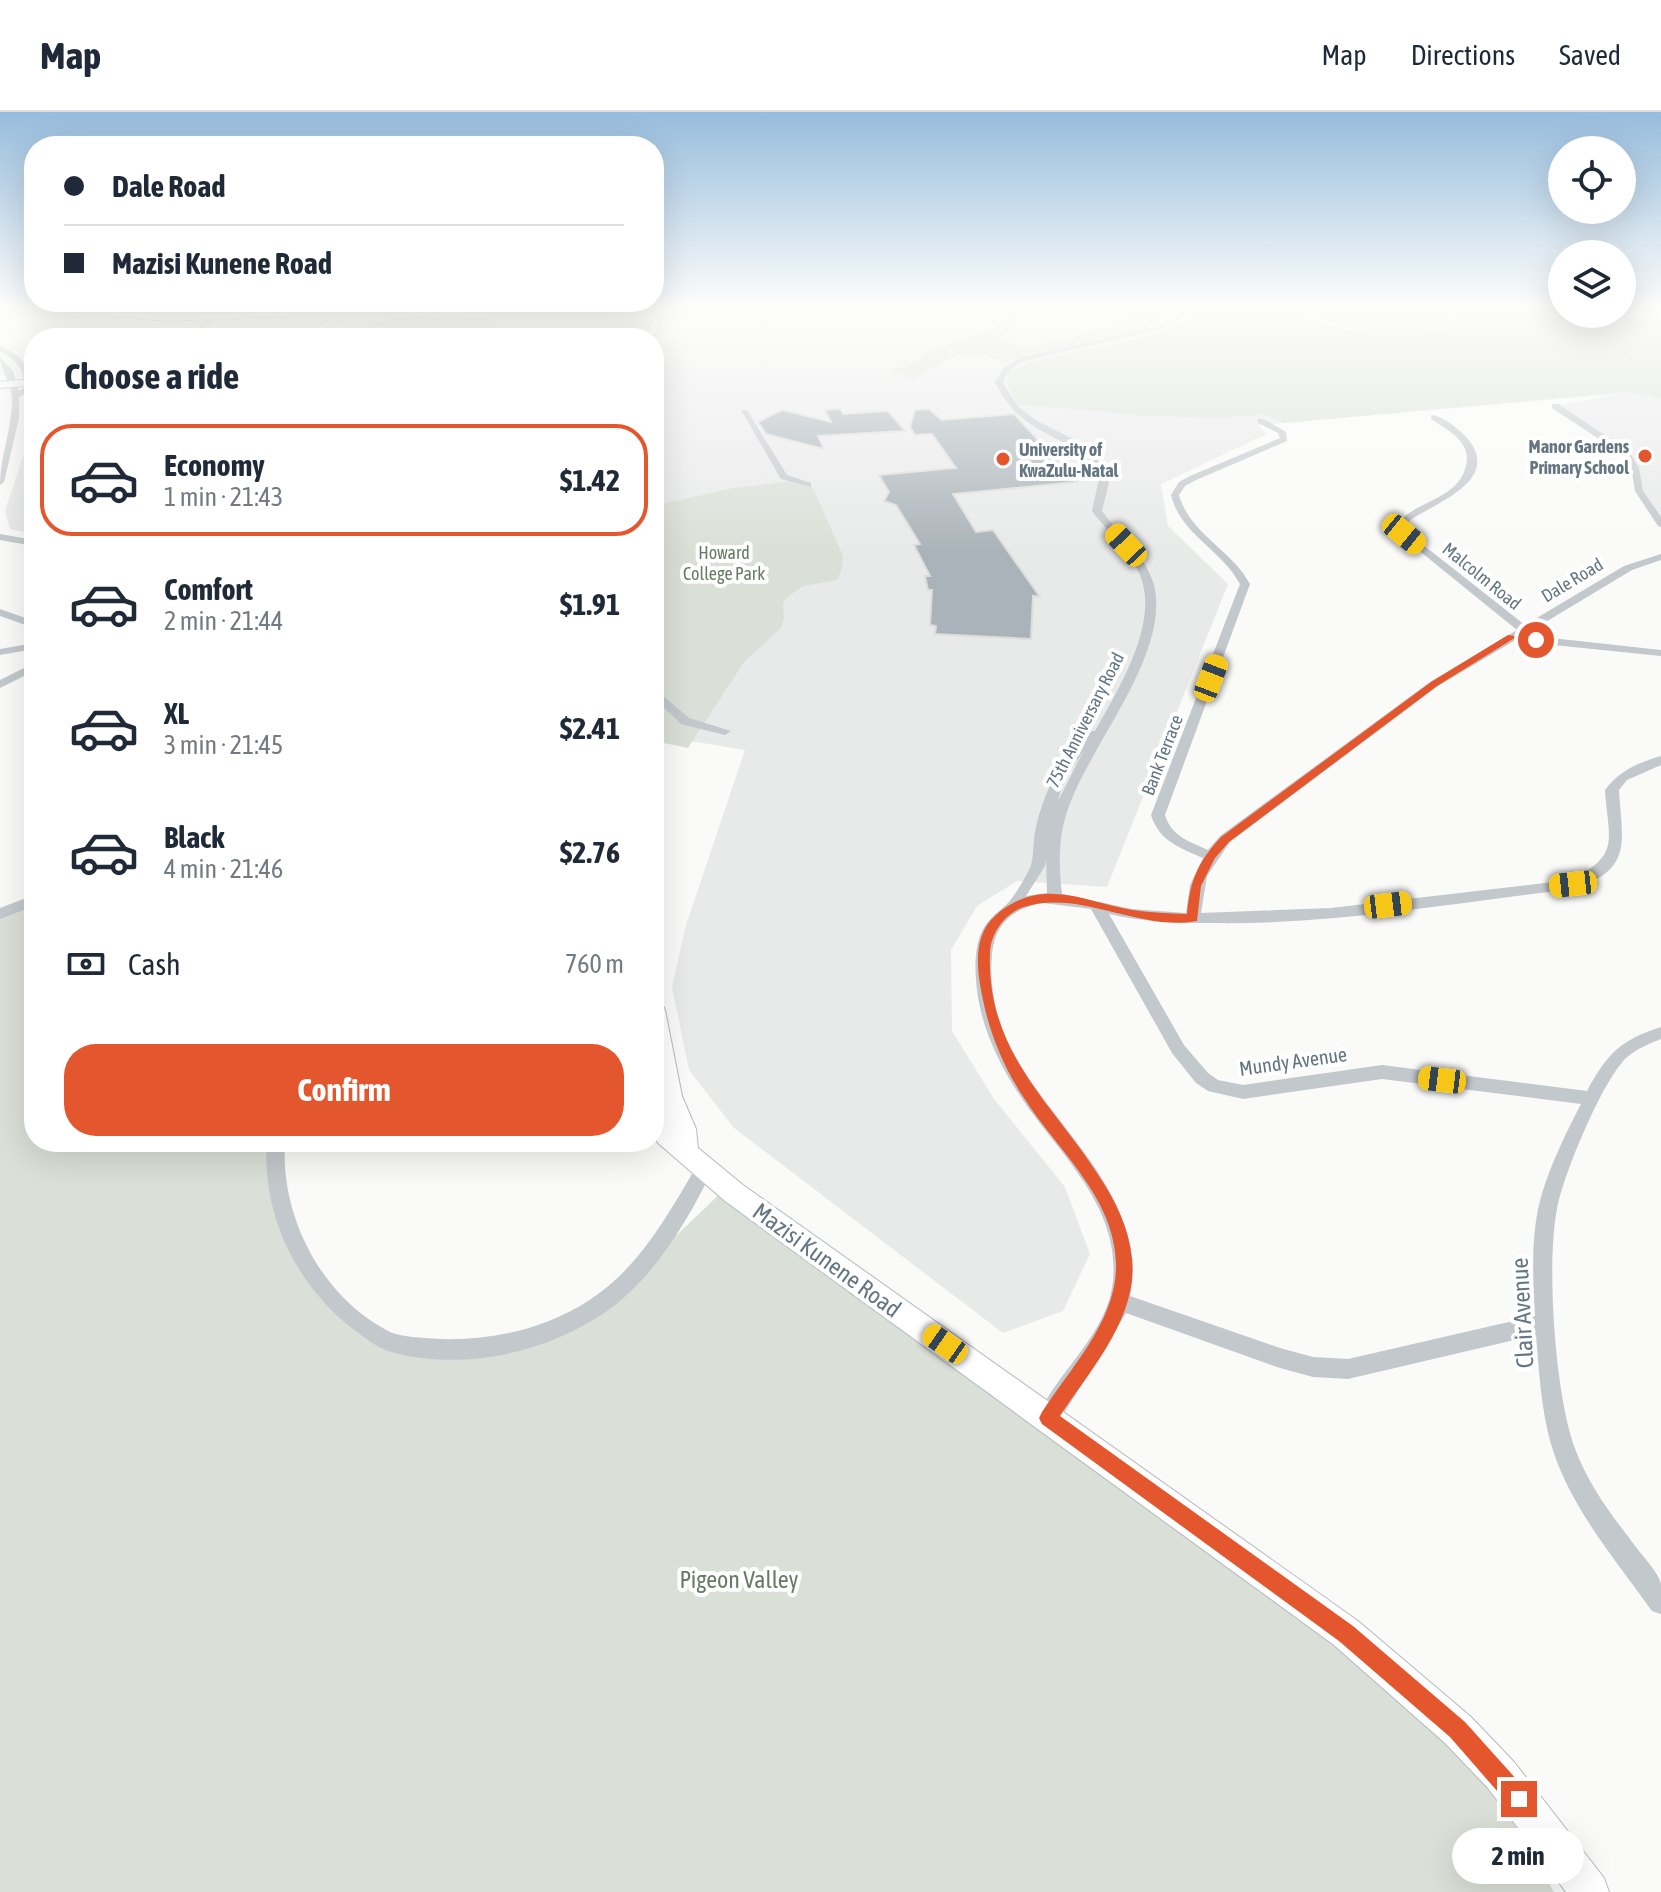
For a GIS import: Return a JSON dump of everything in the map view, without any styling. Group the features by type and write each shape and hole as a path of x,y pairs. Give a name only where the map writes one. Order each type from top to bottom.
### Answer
{"main road":[{"path":"664,1064 670,1096 695,1159"},
{"name":"Mazisi Kunene Road","path":"664,1131 695,1159 1346,1633 1412,1689 1501,1775 1581,1884"}],"street":[{"path":"0,482 1,467 23,387"},
{"name":"75th Anniversary Road","path":"1002,387 1014,409 1038,427 1084,451 1102,474 1097,511 1136,556 1150,588 1151,602 1138,657 1061,807 1051,845 1055,897"},
{"path":"1555,406 1626,453 1635,468 1639,491 1661,524"},
{"path":"744,412 784,477 808,485"},
{"name":"Malcolm Road","path":"1434,417 1466,441 1472,456 1469,471 1452,495 1406,518 1401,527 1404,534 1524,630"},
{"name":"Bank Terrace","path":"1210,856 1164,832 1158,815 1245,584 1236,568 1183,520 1175,495 1182,484 1193,478 1284,439 1282,432 1261,421"},
{"path":"0,537 24,541"},
{"name":"Dale Road","path":"1193,918 1195,886 1210,856 1225,839 1434,684 1628,568 1661,557"},
{"path":"0,612 24,621"},
{"path":"1511,637 1661,653"},
{"path":"0,652 24,648"},
{"path":"0,685 24,672"},
{"path":"664,701 685,721 725,731"},
{"path":"1048,1418 1101,1340 1120,1302 1124,1263 1114,1215 1093,1179 1032,1099 1011,1065 993,1022 984,985 984,945 992,925 1013,906 1038,866 1042,830 1057,782 1078,749 1103,722"},
{"path":"1013,906 1055,897 1133,914 1193,918 1331,912 1573,884 1601,872 1614,858 1617,843 1612,790 1622,777 1661,760"},
{"path":"3,911 24,904"},
{"name":"Mundy Avenue","path":"1097,906 1178,1049 1202,1078 1214,1086 1243,1092 1382,1072 1593,1099"},
{"name":"Clair Avenue","path":"1661,1033 1638,1042 1618,1056 1593,1099 1554,1185 1547,1211 1546,1323 1556,1421 1562,1446 1582,1485 1661,1602"},
{"path":"276,1152 278,1191 289,1229 309,1272 340,1309 386,1341 444,1350 494,1347 547,1331 595,1308 635,1277 662,1241 695,1159"},
{"path":"1120,1302 1280,1358 1313,1367 1348,1369 1546,1323"}],"shaded area":[{"path":"664,387 1661,387 1661,524 1639,491 1631,460 1555,406 1616,394 1258,425 1267,434 1161,484 1168,526 1228,584 1107,887 1017,881 977,906 951,950 952,1031 994,1099 1065,1187 1090,1254 1063,1311 1003,1333 734,1128 689,1070 672,987 686,925 745,750 664,737"},
{"path":"24,453 24,532 10,529 5,511"}],"green space":[{"path":"1009,387 1661,387 1661,398 1626,392 1284,423 1264,414 1222,418 1149,416 1018,404"},
{"name":"Howard College Park","path":"802,480 813,488 843,556 842,568 837,580 803,586 786,598 781,628 744,662 688,748 664,743 664,504 733,488"},
{"name":"Pigeon Valley","path":"24,902 24,1152 276,1152 282,1195 318,1277 363,1321 399,1337 449,1346 546,1326 607,1295 654,1257 729,1185 1447,1710 1554,1892 0,1892 0,913"}],"building":[{"path":"840,409 843,414 888,411 905,431 818,436 824,449 766,434 758,422 782,410 831,422 825,410"},
{"path":"929,409 942,420 1014,414 1077,482 953,494 976,532 993,530 1040,597 1033,596 1031,639 935,634 936,626 930,625 932,590 928,590 925,576 930,576 914,545 920,544 896,505 884,501 889,492 879,475 956,468 932,434 915,435 910,427 915,410"}],"place":[{"name":"Manor Gardens Primary School","path":"1645,456"},
{"name":"University of KwaZulu-Natal","path":"1003,459"}],"route":[{"path":"1519,1799 1501,1775 1458,1730 1346,1633 1048,1418 1115,1315 1123,1286 1121,1239 1106,1199 1032,1099 1011,1065 1000,1043 987,1002 983,968 984,945 992,925 1013,906 1037,899 1055,897 1133,914 1193,918 1195,886 1210,856 1225,839 1434,684 1511,637 1536,640"}]}
